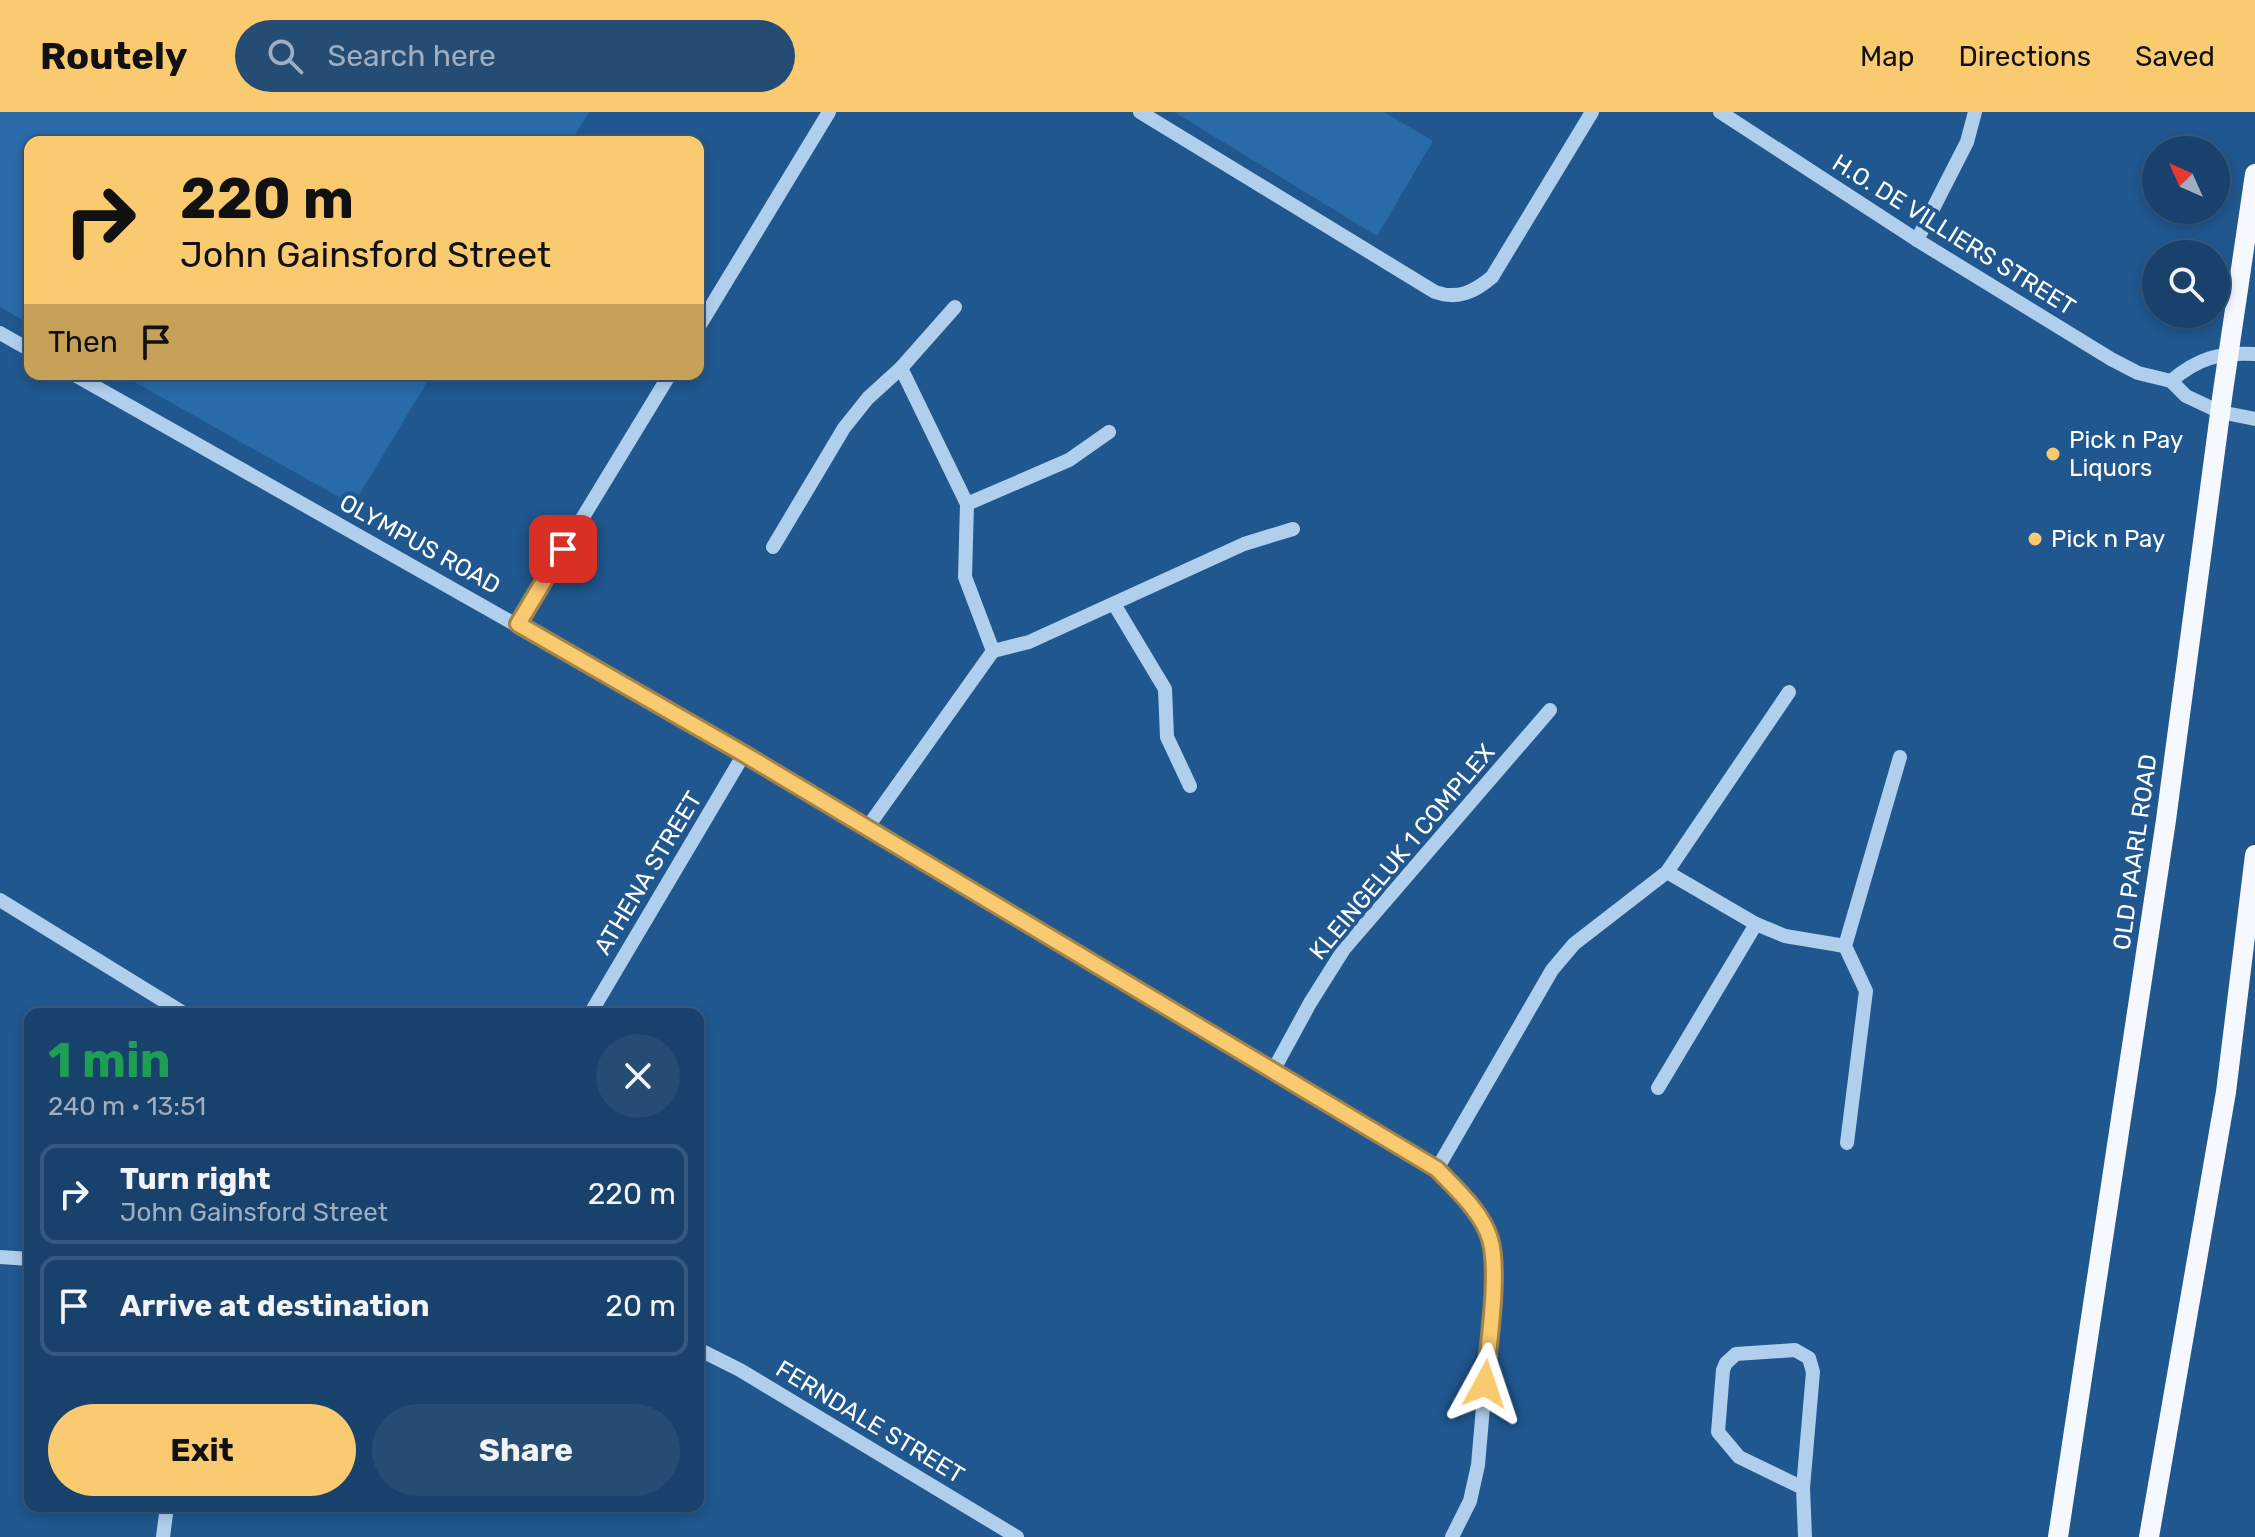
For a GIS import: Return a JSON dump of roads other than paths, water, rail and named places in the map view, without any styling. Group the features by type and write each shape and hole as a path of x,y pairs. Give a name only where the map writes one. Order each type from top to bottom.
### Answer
{"main road":[{"name":"OLD PAARL ROAD","path":"2058,1537 2166,820 2255,174"},
{"path":"2149,1537 2226,1092 2255,855"}],"street":[{"path":"704,318 829,112"},
{"path":"1140,112 1435,292 1447,296 1465,294 1492,277 1592,112"},
{"name":"H.O. DE VILLIERS STREET","path":"1720,112 1917,240 2111,359 2138,373 2171,381 2186,396 2220,412 2255,419"},
{"path":"1917,240 1967,142 1975,112"},
{"path":"773,547 844,428 868,398 901,368 955,307"},
{"path":"0,333 24,347"},
{"path":"2171,381 2193,363 2230,352 2255,354"},
{"path":"901,368 967,504 965,577 993,651"},
{"name":"OLYMPUS ROAD","path":"84,380 744,754 1437,1169 1474,1210 1490,1239 1493,1266 1478,1465 1470,1501 1452,1537"},
{"path":"518,624 666,380"},
{"path":"967,504 1069,460 1109,432"},
{"path":"867,828 993,651 1029,642 1244,544 1293,529"},
{"path":"1114,604 1165,689 1167,737 1190,786"},
{"path":"1437,1169 1552,970 1574,944 1667,872 1789,692"},
{"name":"KLEINGELUK 1 COMPLEX","path":"1273,1071 1344,949 1550,710"},
{"name":"ATHENA STREET","path":"594,1008 744,754"},
{"path":"1847,1143 1866,991 1845,946 1900,757"},
{"path":"1667,872 1756,924 1785,936 1845,946"},
{"path":"0,900 175,1008"},
{"path":"1658,1088 1756,924"},
{"path":"0,1257 24,1259"},
{"path":"1803,1488 1739,1457 1718,1432 1723,1370 1736,1354 1795,1350 1809,1358 1813,1372 1803,1488 1805,1537"},
{"name":"FERNDALE STREET","path":"704,1352 740,1370 1017,1537"},
{"path":"163,1537 166,1512"}],"place":[{"name":"Pick n Pay Liquors","path":"2053,454"},
{"name":"Pick n Pay","path":"2035,539"}]}
